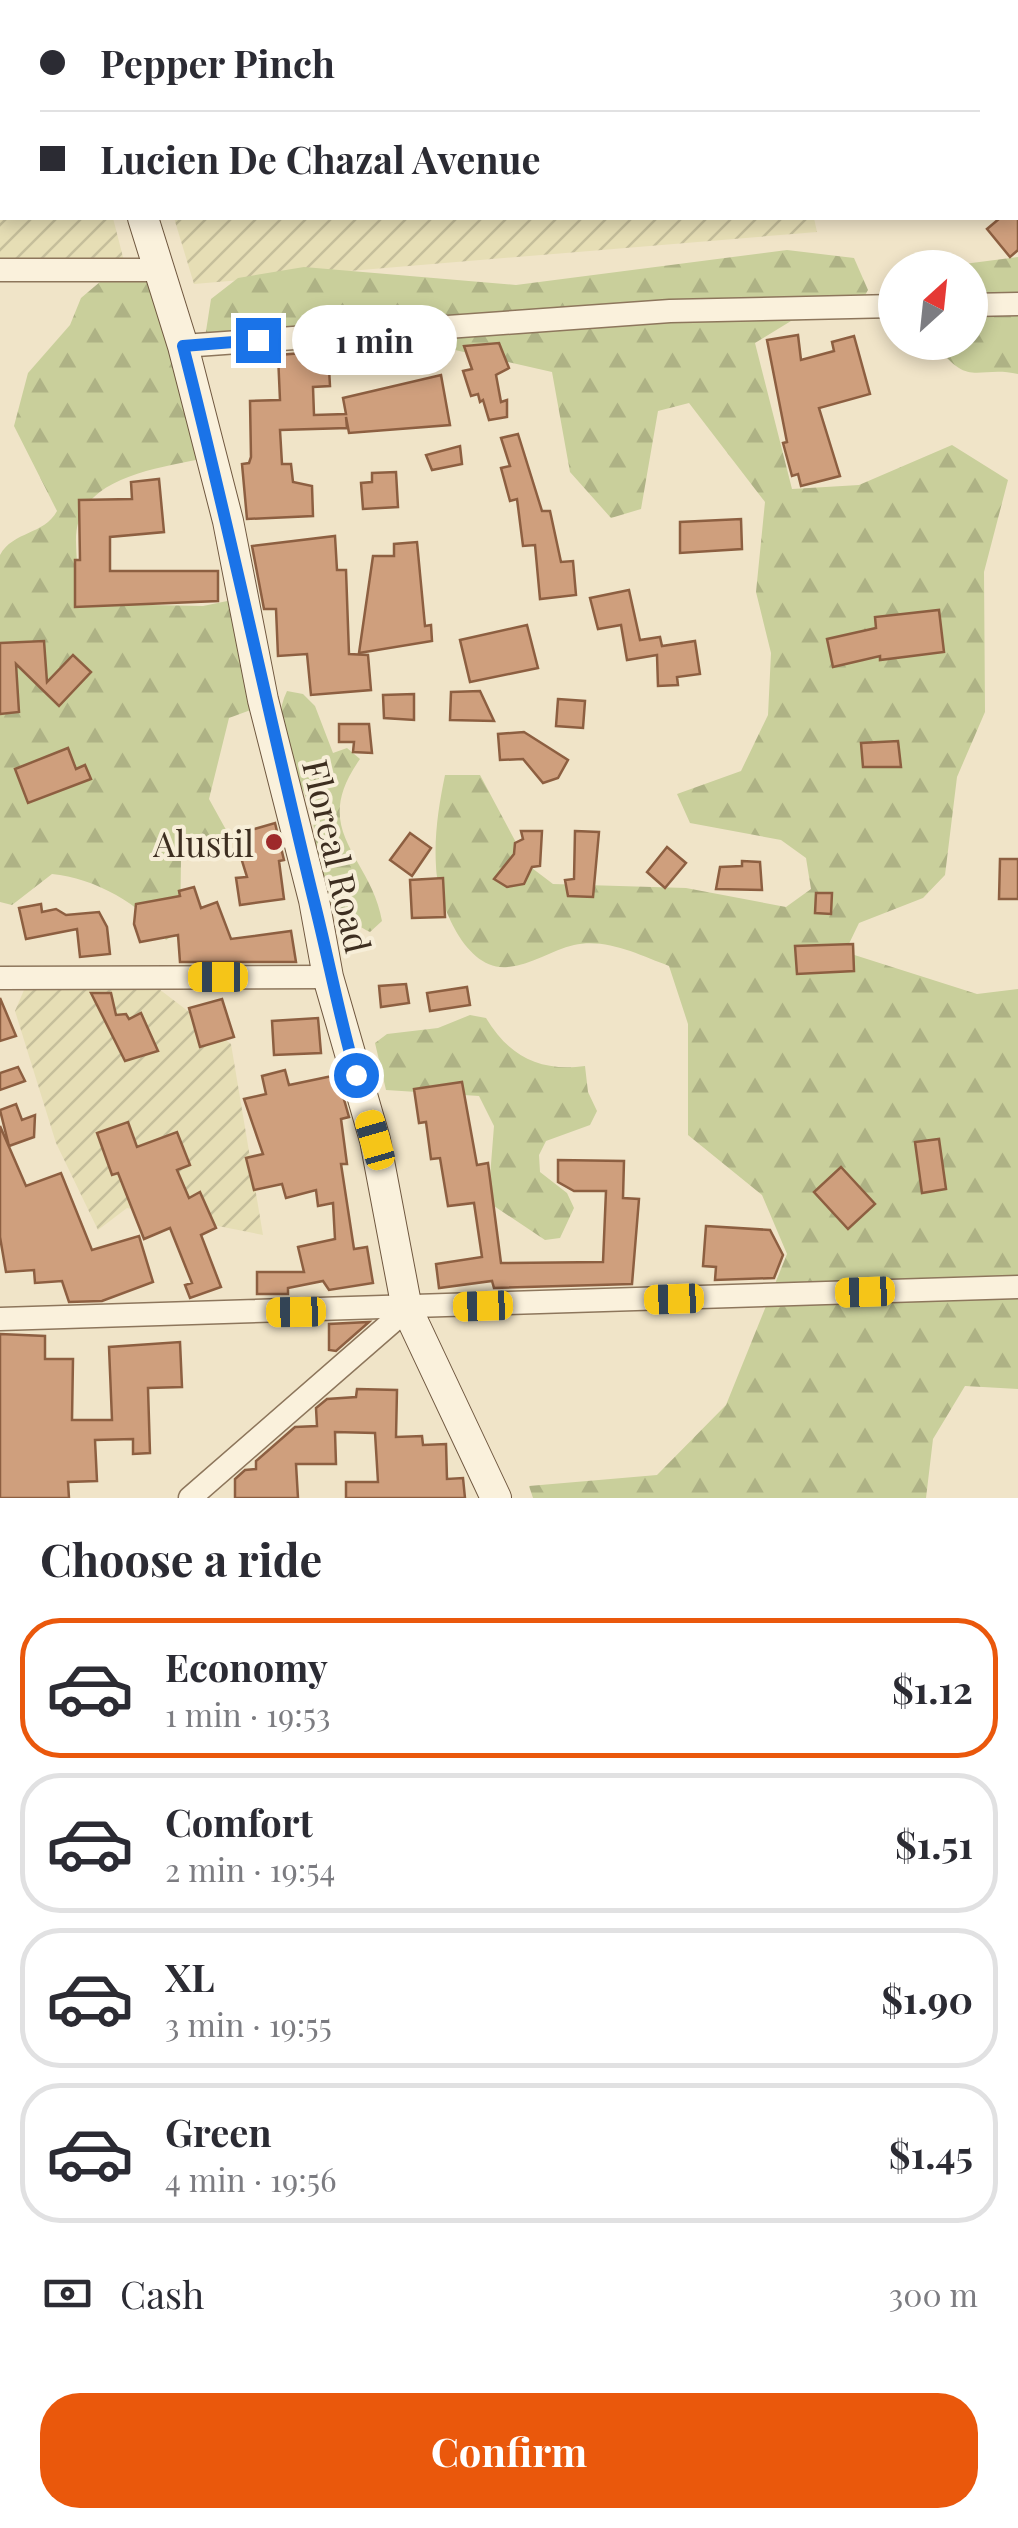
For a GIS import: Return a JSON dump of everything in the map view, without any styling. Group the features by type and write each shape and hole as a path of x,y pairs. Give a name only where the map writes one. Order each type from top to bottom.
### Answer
{"main road":[{"name":"Floreal Road","path":"144,220 183,346 228,521 264,700 314,900 328,976 375,1140 407,1309 496,1498"}],"street":[{"path":"0,270 157,270"},
{"path":"988,305 1018,304"},
{"path":"183,346 670,311 878,306"},
{"path":"0,978 328,976"},
{"path":"0,1319 1018,1287"},
{"path":"190,1498 407,1309"}],"shaded area":[{"path":"0,220 114,220 124,261 0,260"},
{"path":"175,220 814,220 817,232 194,284"},
{"path":"159,989 231,1044 263,1235 127,1208 98,1230 56,1143 15,1011 24,990"}],"green space":[{"path":"787,250 854,258 868,290 853,316 791,321 755,343 792,489 859,485 952,445 1008,480 984,572 985,712 957,777 945,875 923,898 859,923 845,952 977,994 1018,989 1018,1389 965,1386 933,1439 926,1498 533,1498 529,1486 657,1475 726,1405 787,1254 762,1195 688,1135 688,1024 669,966 623,949 586,943 517,966 493,966 479,958 456,931 442,897 436,854 445,775 480,775 528,865 553,884 686,888 786,907 811,889 806,858 781,840 690,823 677,794 741,771 768,715 771,653 756,592 765,502 689,403 658,411 641,509 611,518 570,472 552,372 433,345 234,352 204,344 211,299 238,278 304,267 516,285"},
{"path":"1018,257 1018,374 974,373 950,360 988,360 988,261"},
{"path":"114,270 148,274 205,458 121,480 88,503 79,520 76,542 80,576 99,604 203,606 237,599 256,708 229,718 209,799 230,837 225,852 195,854 181,860 180,931 166,940 131,904 100,887 68,877 52,874 12,905 0,902 0,555 13,541 44,525 57,511 14,426 28,373 70,325 81,298"},
{"path":"287,691 303,694 315,706 333,753 347,748 360,759 346,784 340,806 341,825 376,898 382,921 370,932 339,912 322,883 312,816 283,738 282,707"},
{"path":"470,1015 486,1018 505,1042 527,1058 553,1066 585,1066 588,1092 597,1111 590,1125 546,1141 539,1155 540,1172 567,1193 574,1208 560,1238 545,1240 488,1202 494,1126 479,1096 386,1090 375,1043 387,1034 438,1028"}],"building":[{"path":"998,220 1018,220 1018,250 1010,257 987,229"},
{"path":"798,335 801,360 834,351 832,342 854,336 870,394 819,408 840,476 801,486 798,474 792,476 783,443 787,442 767,340"},
{"path":"499,343 509,368 496,375 501,402 507,400 507,417 489,420 483,400 480,402 478,394 471,396 463,371 472,369 464,346"},
{"path":"328,351 330,386 313,387 314,415 346,414 343,398 441,375 450,425 349,433 346,417 347,428 280,430 282,464 291,464 293,482 312,486 313,516 247,519 242,464 249,463 251,457 250,401 280,400 278,355"},
{"path":"518,434 542,511 550,511 561,562 573,561 576,595 540,599 535,545 523,546 517,499 510,501 501,468 510,466 501,438"},
{"path":"460,446 462,464 432,470 426,455"},
{"path":"396,472 398,507 363,509 361,483 372,482 372,473"},
{"path":"159,479 164,532 110,537 110,571 218,571 218,601 75,607 75,560 80,560 79,500 132,499 131,482"},
{"path":"741,519 742,549 680,553 680,522"},
{"path":"335,536 337,570 346,570 349,654 368,655 371,690 311,695 307,654 278,656 276,609 264,609 252,546"},
{"path":"417,542 425,626 431,625 432,641 359,653 373,556 394,556 394,544"},
{"path":"629,590 640,640 660,637 662,646 695,641 700,674 677,677 678,685 658,686 657,655 627,660 621,625 598,629 590,598"},
{"path":"939,610 944,652 880,660 880,656 833,667 827,639 876,628 875,617"},
{"path":"527,625 538,668 470,682 460,640"},
{"path":"44,641 47,682 73,655 91,672 59,706 16,664 19,712 0,714 0,643"},
{"path":"480,691 494,721 450,720 451,692"},
{"path":"414,694 414,720 384,718 383,695"},
{"path":"558,699 585,701 583,728 556,726"},
{"path":"339,724 369,724 372,753 353,752 354,742 339,742"},
{"path":"524,732 568,760 558,778 543,783 523,759 500,760 498,734"},
{"path":"898,741 901,767 863,767 861,743"},
{"path":"68,748 76,769 85,765 91,779 28,803 15,769"},
{"path":"275,823 284,860 279,861 284,899 240,905 236,878 247,877 234,835"},
{"path":"521,831 542,831 540,866 532,867 524,884 507,887 494,879 514,854 515,843 523,839"},
{"path":"575,831 599,832 593,897 568,896 565,880 574,879"},
{"path":"410,833 431,848 412,876 390,860"},
{"path":"667,847 686,863 665,888 647,872"},
{"path":"1000,859 1018,859 1018,899 999,899"},
{"path":"742,861 760,862 762,890 716,889 720,867 742,866"},
{"path":"443,878 445,917 412,918 410,880"},
{"path":"194,887 201,908 217,902 231,939 291,931 296,962 180,962 178,935 140,942 134,924 136,904 180,896 179,891"},
{"path":"816,893 832,893 831,914 815,913"},
{"path":"41,904 42,912 99,912 107,927 110,954 80,957 77,929 26,939 19,908"},
{"path":"853,944 854,971 797,974 795,946"},
{"path":"406,984 409,1003 381,1007 379,986"},
{"path":"467,987 470,1005 430,1011 427,993"},
{"path":"91,993 111,993 116,1015 126,1014 129,1019 141,1013 158,1051 125,1061"},
{"path":"0,998 16,1036 0,1041"},
{"path":"222,999 234,1037 200,1047 189,1008"},
{"path":"318,1018 321,1053 274,1055 272,1021"},
{"path":"18,1067 25,1081 0,1090 0,1073"},
{"path":"285,1070 289,1085 337,1075 349,1117 341,1119 347,1164 341,1164 354,1249 367,1247 373,1283 329,1290 323,1281 288,1288 288,1294 257,1294 257,1272 304,1272 298,1247 335,1239 333,1203 318,1206 316,1190 286,1198 282,1184 254,1190 246,1158 263,1154 244,1099 266,1094 262,1076"},
{"path":"462,1082 477,1165 488,1163 501,1263 603,1262 606,1191 574,1191 558,1182 558,1160 624,1161 623,1198 639,1199 632,1284 494,1288 492,1281 439,1288 436,1264 482,1257 474,1203 448,1206 440,1158 431,1159 426,1122 419,1123 414,1089"},
{"path":"16,1104 22,1120 35,1115 34,1137 9,1146 0,1110"},
{"path":"128,1122 137,1147 177,1132 190,1165 177,1170 189,1198 200,1192 216,1228 201,1235 221,1287 190,1298 185,1285 192,1283 170,1228 144,1239 118,1173 112,1175 97,1133"},
{"path":"0,1126 26,1186 61,1173 92,1250 139,1236 153,1282 102,1301 69,1302 62,1281 35,1283 34,1270 6,1272 0,1237"},
{"path":"939,1139 946,1189 922,1193 915,1142"},
{"path":"841,1167 875,1204 848,1229 814,1192"},
{"path":"706,1226 770,1230 783,1255 774,1278 715,1280 716,1267 703,1266"},
{"path":"369,1322 336,1351 329,1350 329,1324"},
{"path":"0,1334 45,1336 45,1359 73,1359 72,1420 112,1420 109,1347 180,1342 182,1387 148,1388 150,1453 133,1454 133,1439 95,1440 97,1481 68,1482 69,1498 0,1498"},
{"path":"357,1389 397,1390 396,1437 422,1436 423,1445 446,1444 447,1479 463,1478 465,1498 346,1498 346,1482 378,1482 375,1433 335,1432 336,1464 296,1464 298,1498 235,1498 235,1479 245,1470 256,1469 256,1461 295,1427 317,1426 316,1408 327,1399 356,1397"}],"place":[{"name":"Alustil","path":"274,842"}],"route":[{"path":"258,340 183,346 228,521 282,784 356,1075"}]}
